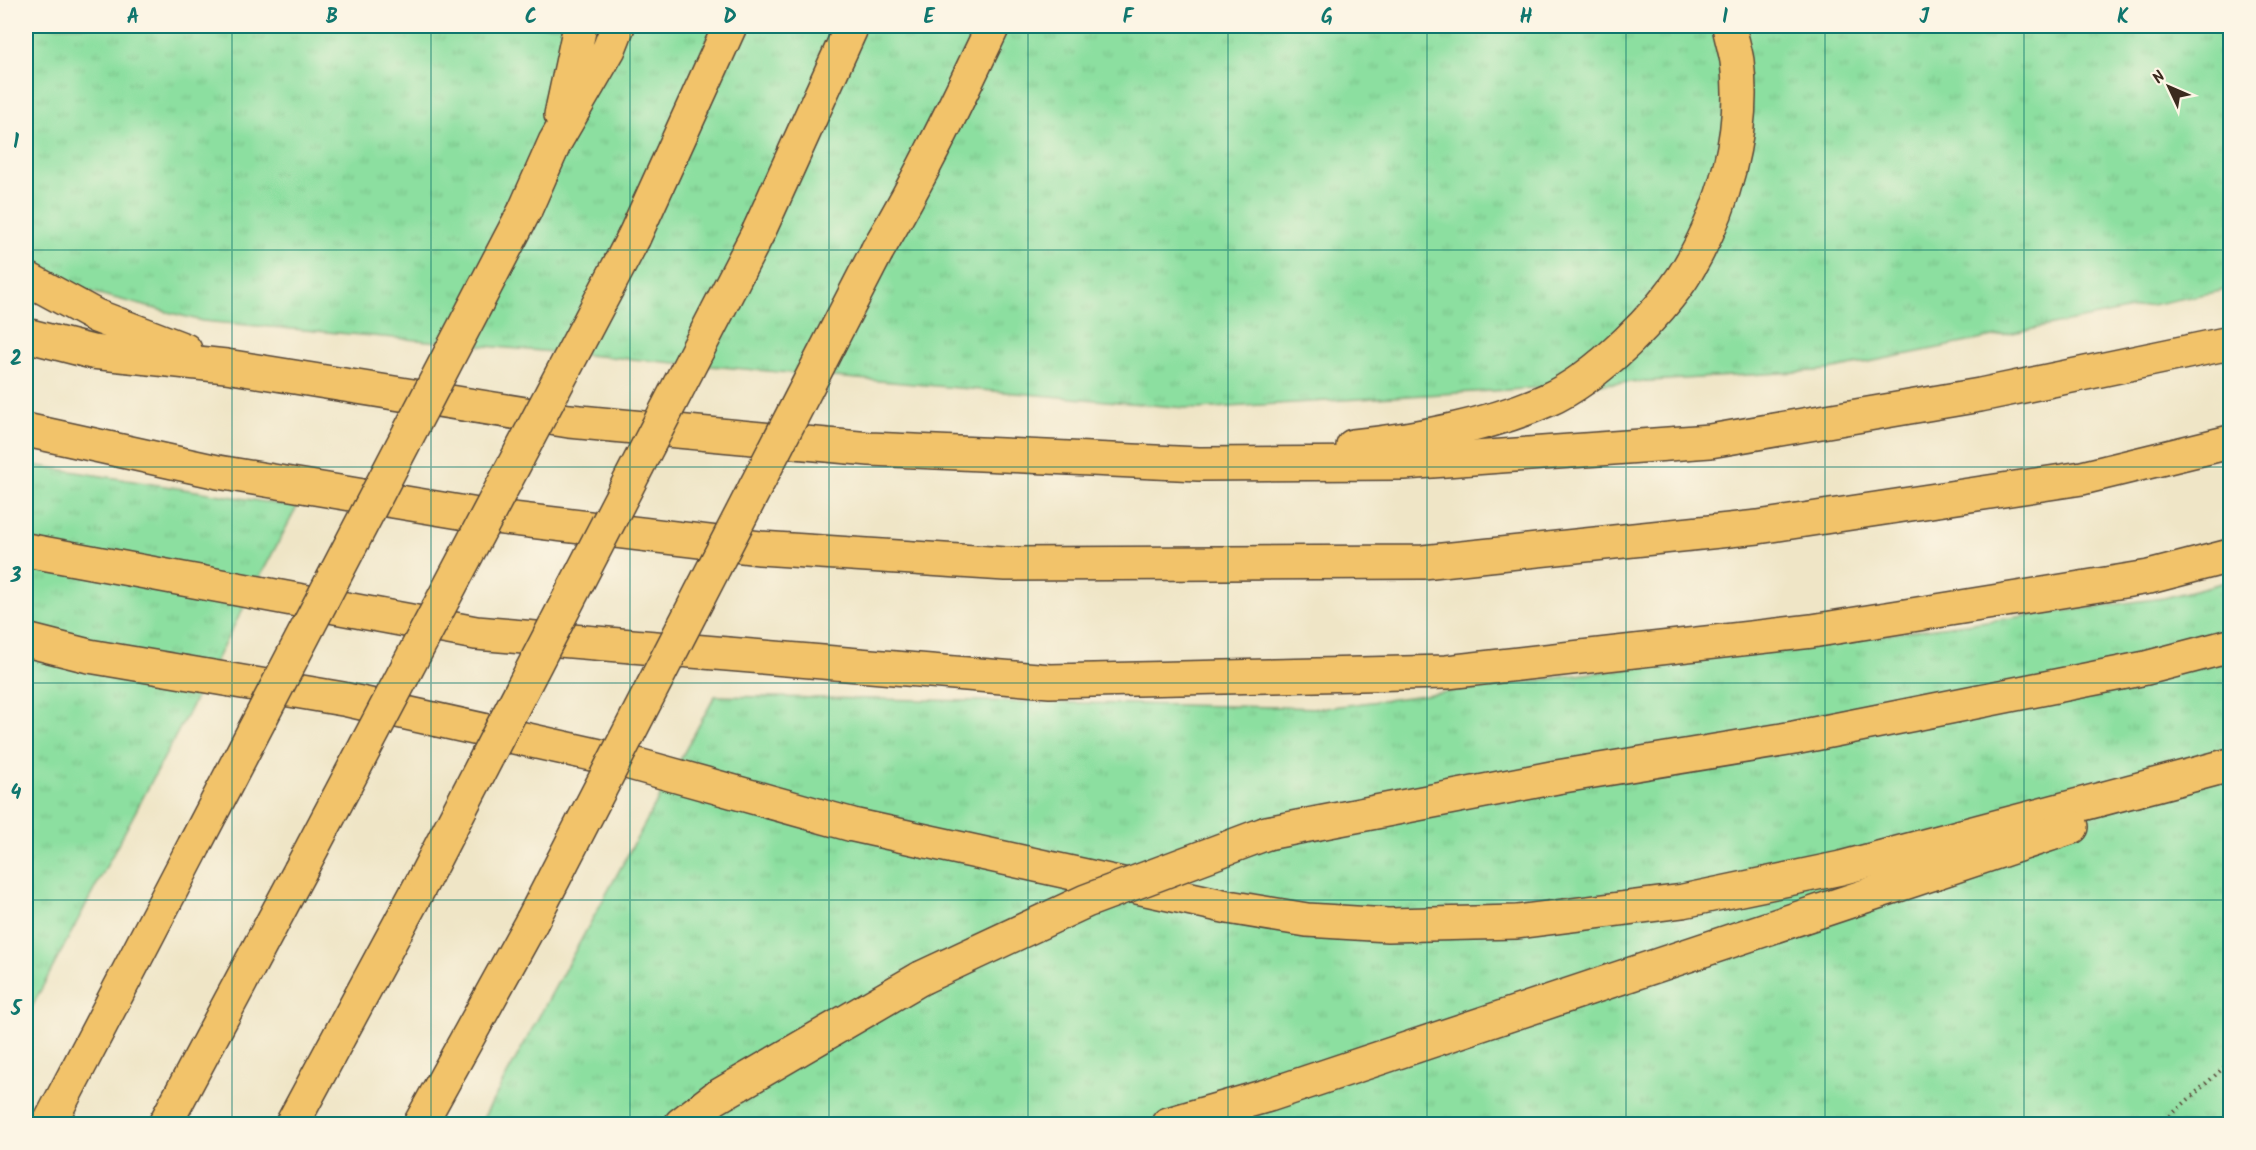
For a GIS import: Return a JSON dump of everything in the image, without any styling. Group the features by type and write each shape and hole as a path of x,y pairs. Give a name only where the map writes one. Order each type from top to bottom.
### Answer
{"highway":[{"path":"555,142 580,26"},
{"path":"49,1125 525,210 555,142 609,49 618,26"},
{"path":"165,1125 634,237 730,26"},
{"path":"292,1125 425,877 759,231 852,26"},
{"path":"877,251 888,219 973,26"},
{"path":"420,1125 532,921 877,251 895,222 993,26"},
{"path":"1199,464 1376,444 1491,421 1548,400 1600,368 1643,326 1687,271 1713,220 1730,168 1738,108 1737,61 1729,26"},
{"path":"26,278 96,316 226,366"},
{"path":"26,335 92,352 226,366 580,422 870,449 1199,464 1404,463 1710,441 1980,395 2230,342"},
{"path":"26,430 218,472 478,515 760,548 1005,564 1423,562 1770,525 2082,478 2230,442"},
{"path":"26,550 476,633 1050,681 1459,670 1812,631 2149,577 2230,556"},
{"path":"26,640 88,656 343,699 623,761 853,825 1227,907 1307,921 1388,925 1517,922 1683,901 1841,868 2230,767"},
{"path":"681,1125 715,1098 921,978 1086,901 1267,833 1557,777 1794,738 2146,668 2230,646"},
{"path":"1168,1125 1269,1095 1836,904 2038,839 2230,767"}],"path":[{"path":"2162,1125 2230,1062"}],"green space":[{"path":"26,26 2230,26 2230,289 1829,370 1197,409 202,321 26,275"},
{"path":"26,464 297,507 26,1018"},
{"path":"2230,581 2230,1124 480,1124 715,696 1325,708 2164,598"}]}
